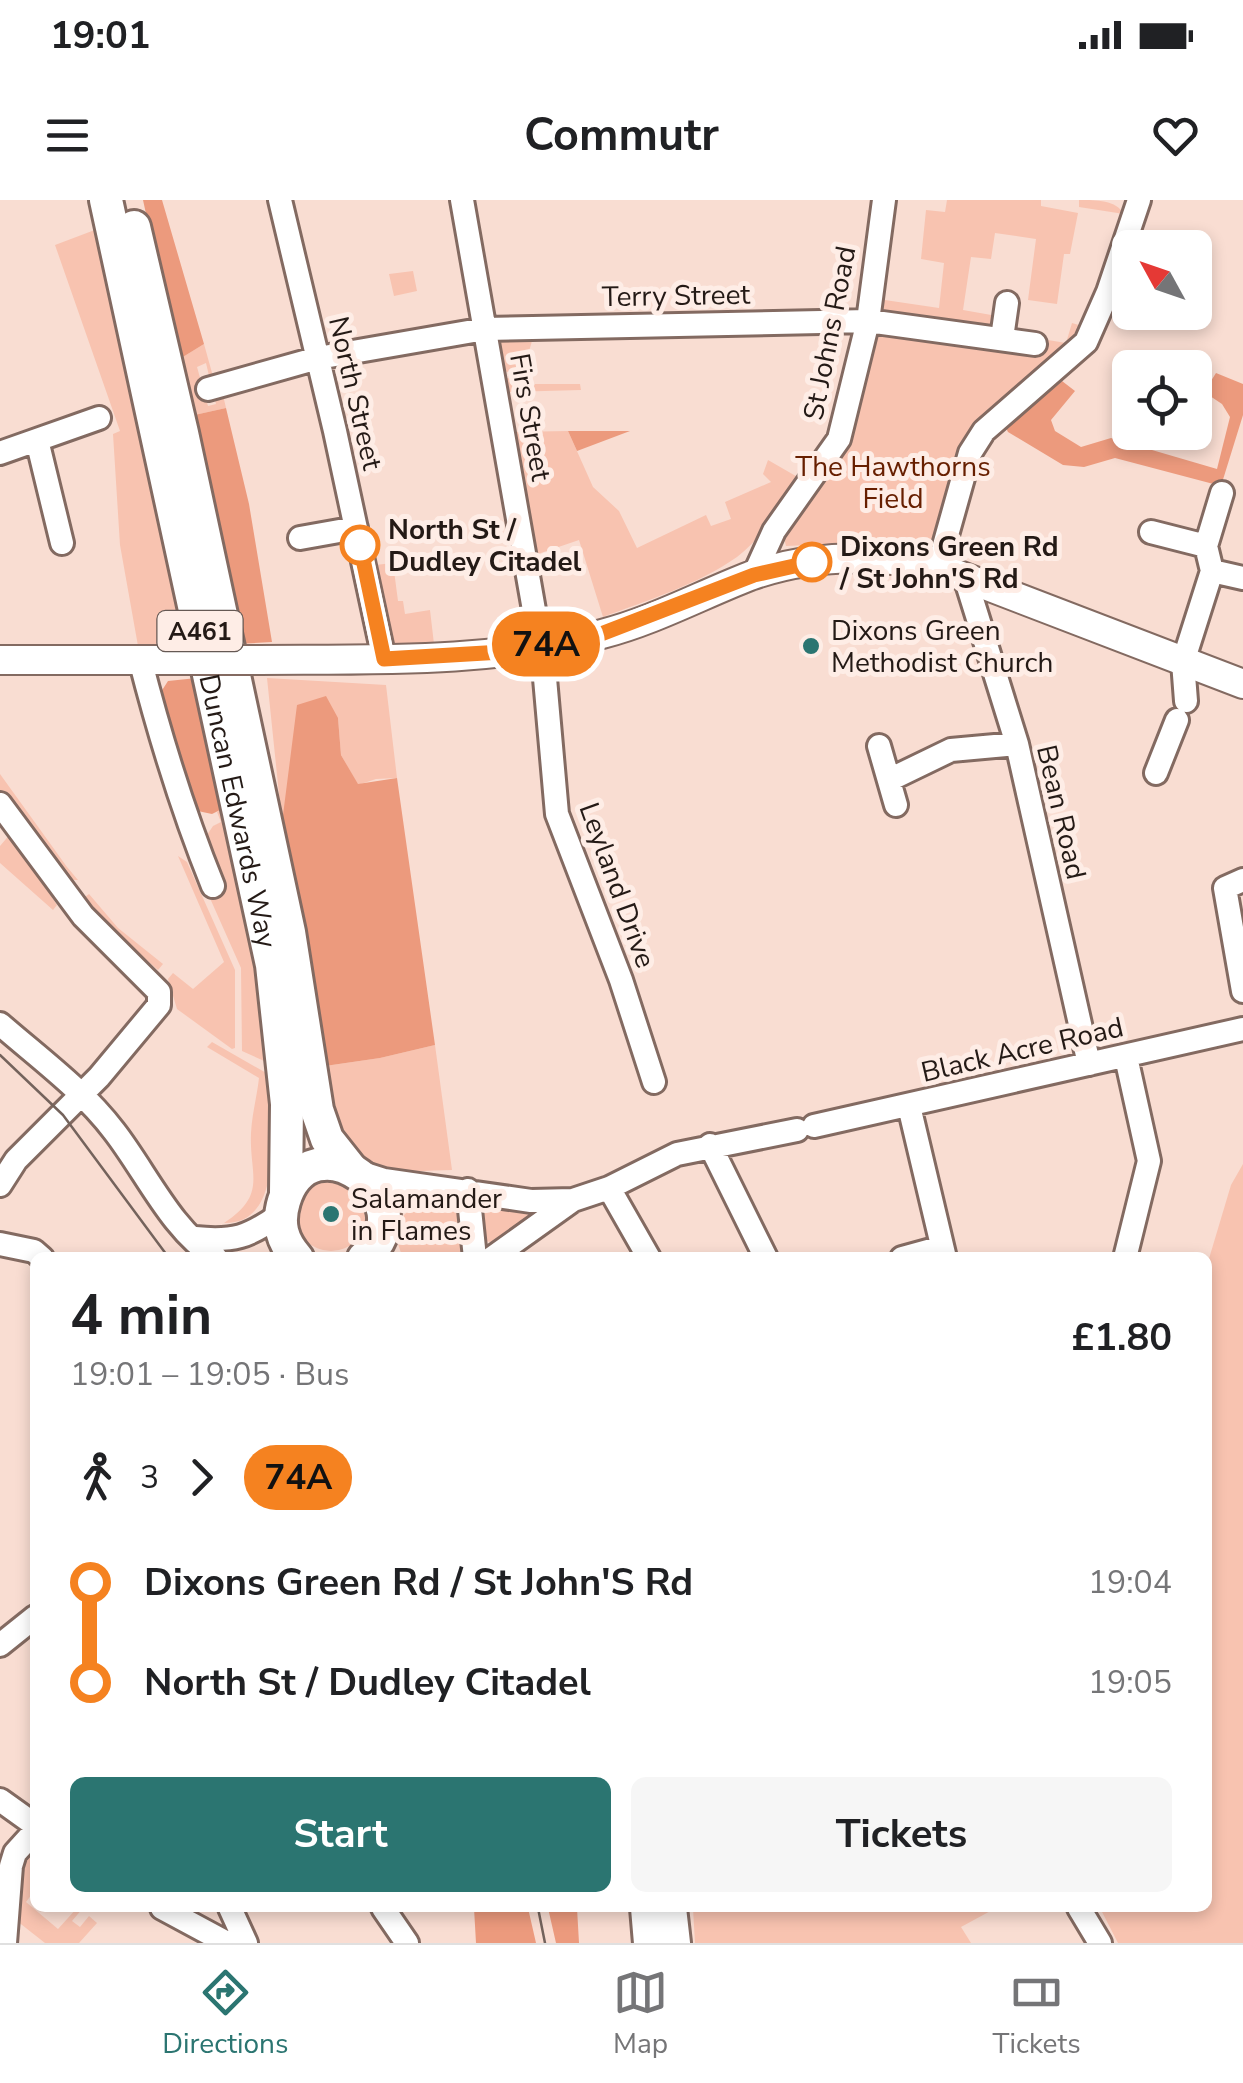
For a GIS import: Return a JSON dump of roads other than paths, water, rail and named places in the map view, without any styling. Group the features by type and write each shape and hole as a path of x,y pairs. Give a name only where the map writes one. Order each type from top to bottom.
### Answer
{"highway":[{"name":"Duncan Edwards Way","path":"106,200 272,966 287,1104 283,1204"},
{"name":"Duncan Edwards Way","path":"128,200 289,932 317,1110 327,1138 355,1170"},
{"path":"283,1204 297,1177 313,1166 329,1163 355,1170"},
{"name":"A461","path":"355,1170 380,1200 374,1246"},
{"name":"A461","path":"283,1204 282,1237 293,1252"},
{"path":"647,1912 650,1943"},
{"path":"670,1912 674,1943"}],"main road":[{"path":"0,660 384,659 502,652 601,634 754,575 849,556 893,558 938,567 1243,684"}],"street":[{"name":"North Street","path":"280,200 384,659"},
{"name":"Firs Street","path":"462,200 539,645"},
{"name":"St Johns Road","path":"754,575 774,531 839,438 868,321 884,200"},
{"path":"938,567 970,453 984,431 1086,342 1108,292 1135,202"},
{"path":"1002,338 1007,303"},
{"name":"Terry Street","path":"202,365 210,396 318,358 485,330 868,321 1035,344"},
{"path":"0,453 99,418"},
{"path":"37,440 62,543"},
{"path":"1156,773 1181,711 1183,662 1212,570 1206,546 1222,493"},
{"path":"300,538 356,528"},
{"path":"1151,532 1206,546"},
{"path":"1212,570 1243,578"},
{"name":"Bean Road","path":"965,577 1016,744 1089,1064"},
{"name":"Leyland Drive","path":"539,645 557,814 621,980 654,1082"},
{"path":"140,660 189,828 213,886"},
{"path":"890,779 951,750 1016,744"},
{"path":"879,746 896,805"},
{"path":"0,804 83,916 160,992 159,1004 82,1095 16,1160 0,1185"},
{"path":"189,828 212,820"},
{"path":"1243,880 1224,888 1243,991"},
{"path":"0,1024 82,1095 114,1130 181,1226 208,1252"},
{"name":"Black Acre Road","path":"355,1170 384,1180 531,1201 573,1200 609,1188 677,1154 710,1145 909,1106 1243,1028"},
{"path":"1126,1056 1149,1161 1126,1252"},
{"path":"909,1106 943,1252"},
{"path":"710,1145 763,1252"},
{"path":"609,1188 646,1252"},
{"path":"461,1190 474,1252"},
{"name":"Black Acre Road","path":"374,1246 403,1202 424,1193 461,1190"},
{"path":"500,1252 573,1200"},
{"path":"195,1238 228,1241 256,1232 283,1204"},
{"path":"0,1244 35,1252"},
{"path":"0,1644 30,1622"},
{"path":"0,1800 30,1824"},
{"path":"5,1943 11,1866 15,1853 30,1834"},
{"path":"232,1912 246,1943"},
{"path":"387,1912 407,1943"},
{"path":"1081,1912 1100,1943"},
{"path":"172,1913 226,1943"}],"tram line":[{"path":"0,1055 63,1115 165,1252"},
{"path":"539,1912 545,1943"}],"place":[{"name":"North St / Dudley Citadel","path":"360,545"},
{"name":"Dixons Green Rd / St John'S Rd","path":"812,562"},
{"name":"Dixons Green Methodist Church","path":"811,646"},
{"name":"Salamander in Flames","path":"331,1214"}],"park label":[{"name":"The Hawthorns Field","path":"893,482"}]}
